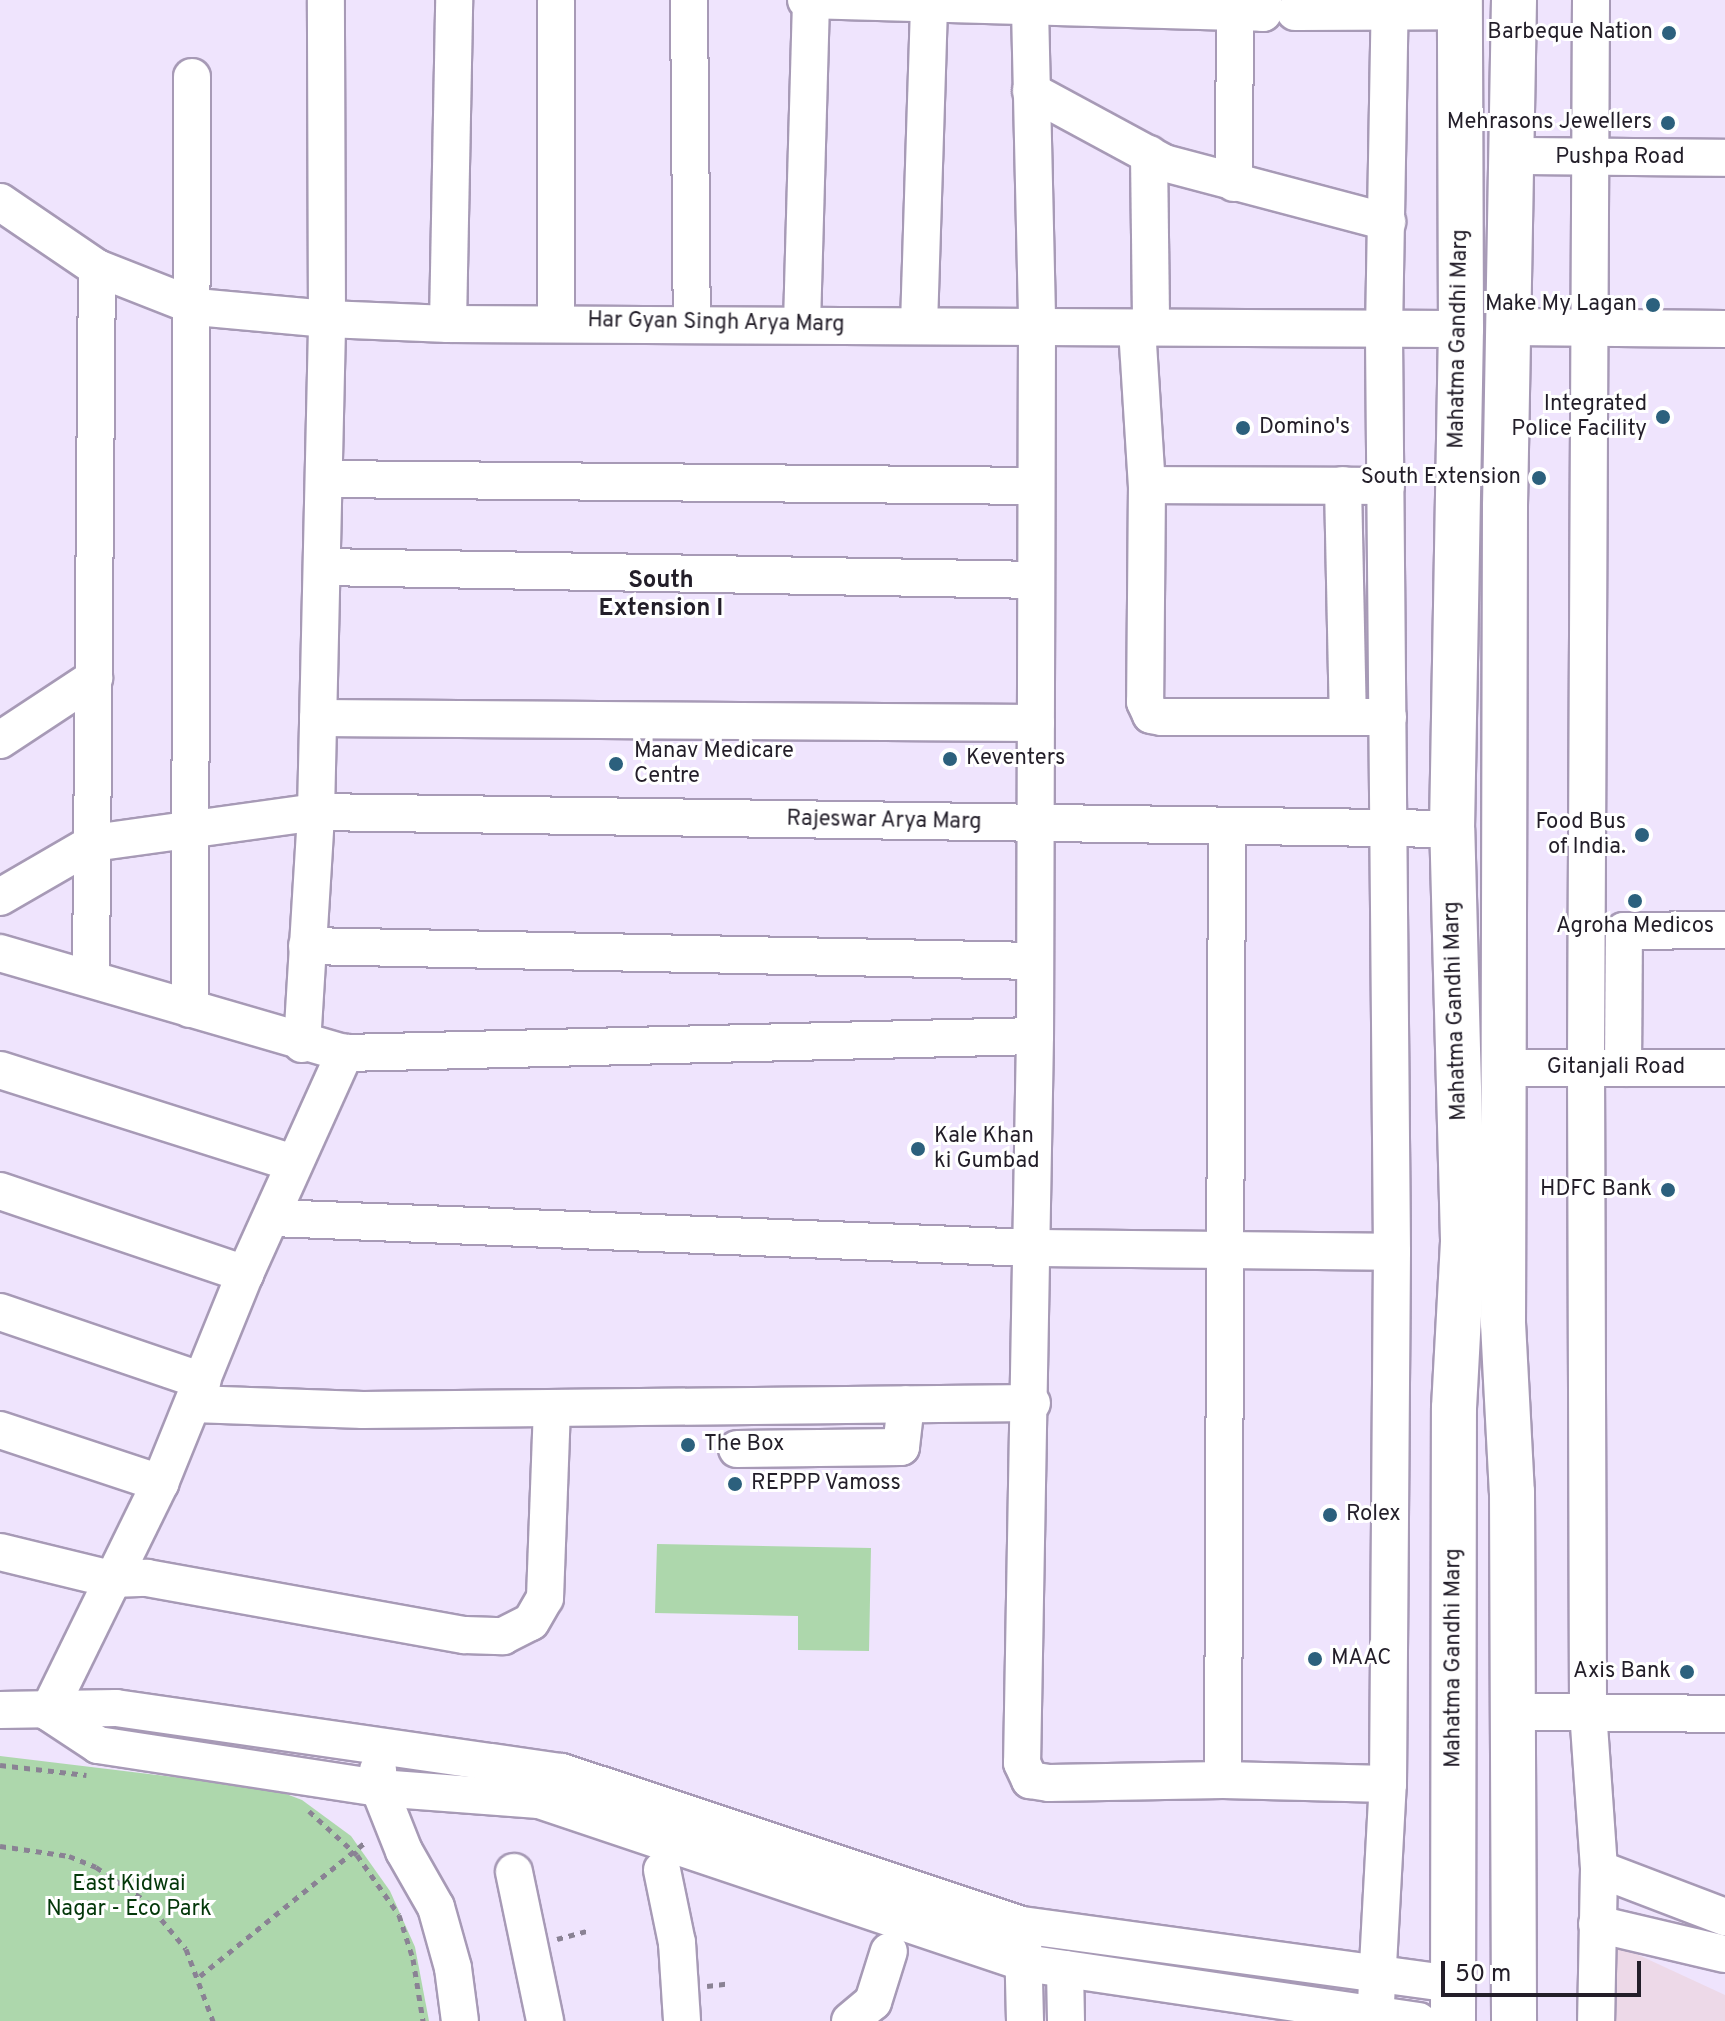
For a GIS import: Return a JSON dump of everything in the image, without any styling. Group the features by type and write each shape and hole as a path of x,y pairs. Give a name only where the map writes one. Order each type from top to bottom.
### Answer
{"main road":[{"path":"1514,0 1503,1323 1512,1492 1514,2021"},
{"name":"Mahatma Gandhi Marg","path":"1453,2002 1454,1408 1463,1240 1452,829 1461,329 1460,5"}],"street":[{"path":"302,1044 316,812 322,567 327,319 326,0"},
{"path":"448,324 454,0"},
{"path":"689,0 692,323"},
{"path":"1591,0 1586,1068 1588,1711 1599,1869 1596,2021"},
{"path":"556,1 556,321"},
{"path":"802,324 809,1 1030,8 1460,5"},
{"path":"919,325 929,6"},
{"path":"1375,2018 1388,1784 1392,1252 1384,332 1390,6"},
{"path":"1030,8 1037,327 1035,1036 1032,1403 1022,1763 1030,1780 1049,1783 1223,1780 1388,1784"},
{"path":"1234,183 1264,8"},
{"path":"190,1009 189,827 196,307 192,77"},
{"path":"1031,91 1149,154 1234,183 1387,222"},
{"path":"1149,154 1144,328 1147,485 1145,702 1151,715 1388,717"},
{"name":"Pushpa Road","path":"1514,156 1725,158"},
{"name":"Har Gyan Singh Arya Marg","path":"0,202 97,268 196,307 327,319 448,324 556,321 1384,332 1461,329"},
{"path":"91,977 97,268"},
{"path":"1510,327 1725,329"},
{"path":"324,479 1036,486"},
{"path":"1147,485 1386,486"},
{"path":"1343,485 1348,717"},
{"path":"322,567 1036,580"},
{"path":"0,740 94,678"},
{"path":"318,718 1036,723"},
{"name":"Rajeswar Arya Marg","path":"93,843 189,827 316,812 1452,829"},
{"path":"1223,1780 1227,827"},
{"path":"0,897 93,843"},
{"path":"1623,1068 1624,931 1725,930"},
{"path":"307,946 1035,961"},
{"path":"0,953 91,977 302,1044 345,1053 1035,1036"},
{"path":"48,1712 160,1483 245,1274 345,1053"},
{"name":"Gitanjali Road","path":"1506,1068 1725,1068"},
{"path":"0,1070 294,1163"},
{"path":"0,1191 245,1274"},
{"path":"272,1218 1033,1248 1226,1253 1392,1252"},
{"path":"0,1312 198,1392 552,1409 1032,1403"},
{"path":"737,1449 901,1447 906,1404"},
{"path":"0,1552 111,1579 147,1578 465,1635 503,1636 531,1622 545,1598 552,1409"},
{"path":"0,1430 160,1483"},
{"path":"0,1710 48,1712 116,1708 562,1772 1022,1925 1376,1975 1453,2002"},
{"path":"48,1712 98,1745 379,1788 539,1800 1025,1963 1375,2018 1419,2021"},
{"path":"1514,1712 1725,1714"},
{"path":"376,1745 379,1788 436,1907 453,1968 460,2021"},
{"path":"1599,1869 1725,1917"},
{"path":"662,1870 677,1943 682,2021"},
{"path":"514,1872 545,2021"},
{"path":"1597,1924 1725,1954"},
{"path":"1022,1925 1025,2021"},
{"path":"850,2021 873,2002 888,1968 889,1951"},
{"path":"1065,1969 1066,2021"}],"path":[{"path":"200,1976 393,1822"},
{"path":"0,1846 69,1856 121,1882 168,1923 200,1976 213,2021"},
{"path":"354,1851 399,1915 413,1959 423,2021"}],"shaded area":[{"path":"1617,1945 1725,1995 1725,2021 1616,2021"}],"green space":[{"path":"657,1544 871,1548 869,1651 798,1650 798,1616 655,1613"},
{"name":"East Kidwai Nagar - Eco Park","path":"0,1756 273,1789 302,1800 351,1836 390,1891 415,1947 429,2021 0,2021"}],"place":[{"name":"Barbeque Nation","path":"1669,33"},
{"name":"Mehrasons Jewellers","path":"1668,123"},
{"name":"Make My Lagan","path":"1653,305"},
{"name":"Integrated Police Facility","path":"1663,417"},
{"name":"Domino's","path":"1243,428"},
{"name":"South Extension","path":"1539,478"},
{"name":"Keventers","path":"950,759"},
{"name":"Manav Medicare Centre","path":"616,764"},
{"name":"Food Bus of India.","path":"1642,835"},
{"name":"Agroha Medicos","path":"1635,901"},
{"name":"Kale Khan ki Gumbad","path":"918,1149"},
{"name":"HDFC Bank","path":"1668,1190"},
{"name":"The Box","path":"688,1445"},
{"name":"REPPP Vamoss","path":"735,1484"},
{"name":"Rolex","path":"1330,1515"},
{"name":"MAAC","path":"1315,1659"},
{"name":"Axis Bank","path":"1687,1672"}],"district":[{"name":"South Extension I","path":"661,596"}]}
